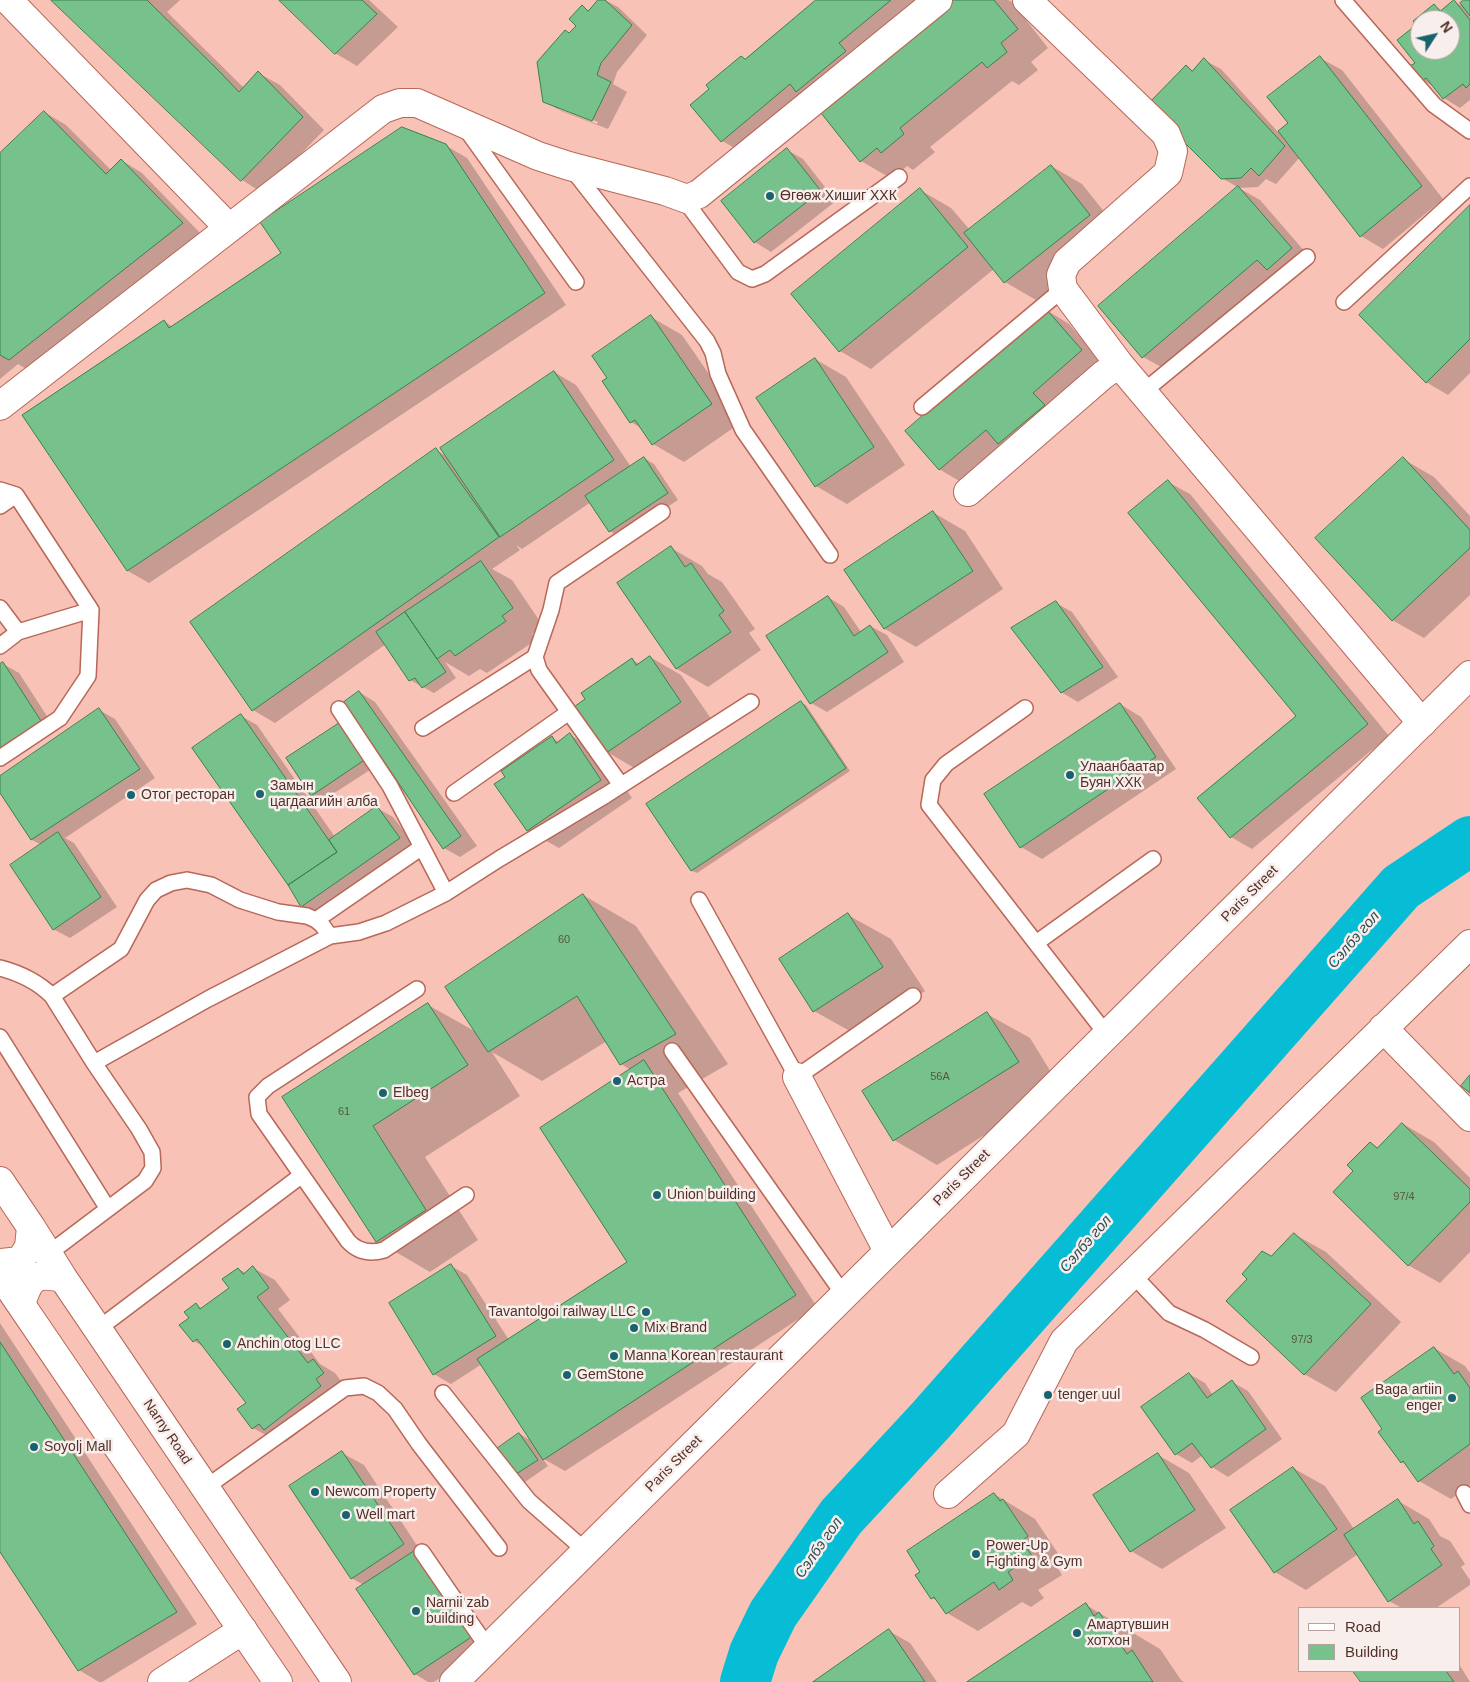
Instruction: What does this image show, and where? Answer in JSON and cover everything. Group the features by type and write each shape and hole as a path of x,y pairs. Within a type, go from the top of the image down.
{"street":[{"path":"8,0 229,228"},
{"path":"0,406 383,109 400,102 417,103 538,156 569,166 665,190 689,199 699,194 938,0"},
{"path":"1027,0 1166,134 1172,151 1168,173 1067,262 1061,275 1063,289 1119,364 1422,723"},
{"path":"968,492 1103,375 1119,364"},
{"name":"Paris Street","path":"454,1682 1470,675"},
{"path":"948,1494 1016,1434 1064,1342 1470,944"},
{"path":"1383,1028 1470,1117"},
{"path":"797,1077 888,1251"},
{"name":"Narny Road","path":"0,1181 63,1278 338,1682"},
{"path":"0,1264 20,1261 29,1246 31,1227"},
{"path":"0,1274 278,1682"},
{"path":"20,1304 33,1279 45,1274 63,1278"},
{"path":"162,1682 243,1630"}],"lane":[{"path":"1343,0 1434,105 1470,131"},
{"path":"462,124 576,282"},
{"path":"569,166 707,341 713,352 718,374 743,430 830,555"},
{"path":"683,198 738,272 752,279 765,274 900,177"},
{"path":"1344,302 1470,186"},
{"path":"1143,392 1307,257"},
{"path":"922,407 1063,289"},
{"path":"0,490 16,495 91,610 88,676 60,718 0,758"},
{"path":"0,506 16,495"},
{"path":"622,785 539,670 535,656 551,610 557,583 662,512"},
{"path":"0,608 18,632"},
{"path":"0,646 18,632 91,610"},
{"path":"423,728 535,656"},
{"path":"94,1063 208,999 330,936 359,932 386,923 446,893 622,785 751,702"},
{"path":"1025,708 946,764 933,780 929,804 1107,1035"},
{"path":"339,709 390,786 446,893"},
{"path":"454,793 569,712"},
{"path":"316,920 422,847"},
{"path":"1036,943 1153,859"},
{"path":"52,996 121,949 147,900 156,890 170,883 187,880 210,885 250,903 278,912 307,916 322,925 330,936"},
{"path":"699,900 797,1077 913,996"},
{"path":"0,968 14,972 43,987 52,996 152,1152 153,1168 145,1181 48,1254"},
{"path":"417,989 268,1086 257,1097 259,1114 348,1240 358,1249 371,1252 384,1250 466,1195"},
{"path":"0,1037 108,1209"},
{"path":"672,1051 844,1295"},
{"path":"98,1329 302,1175"},
{"path":"1133,1275 1169,1313 1205,1330 1251,1357"},
{"path":"205,1488 345,1388 364,1386 378,1393 395,1409 419,1444 498,1548"},
{"path":"443,1393 529,1501 586,1552"},
{"path":"422,1552 488,1648"}],"building":[{"path":"51,0 147,0 239,92 258,71 303,117 241,181"},
{"path":"279,0 362,0 377,14 335,54"},
{"path":"598,0 605,0 632,25 601,63 597,75 611,82 592,121 543,102 537,62 565,30 569,33 576,26 569,19 582,5 588,11"},
{"path":"816,0 891,0 839,43 846,51 796,92 790,84 721,142 690,105 709,89 706,85 741,56 745,59"},
{"path":"948,0 994,0 1018,29 1001,43 1007,52 987,68 982,62 900,128 904,134 881,153 877,148 860,162 821,113 838,100 832,93 880,55 885,61 920,33 914,27"},
{"path":"1454,0 1470,20 1470,84 1466,88 1463,84 1443,99 1426,78 1422,81 1410,66 1415,63 1413,60 1460,60 1460,10 1441,10"},
{"path":"1464,0 1470,0 1470,16 1460,3"},
{"path":"1434,4 1439,10 1427,10"},
{"path":"1410,30 1410,57 1397,40"},
{"path":"1320,56 1422,186 1360,237 1278,131 1288,123 1267,97"},
{"path":"1204,58 1285,146 1259,176 1251,168 1241,178 1221,179 1147,105 1186,65 1192,71"},
{"path":"44,111 106,174 121,159 183,223 9,360 0,355 0,153"},
{"path":"402,127 446,144 545,293 127,571 22,415 164,320 169,328 281,253 260,222"},
{"name":"Өгөөж Хишиг ХХК","path":"787,148 821,191 754,243 721,201"},
{"path":"1051,165 1090,215 1004,283 964,233"},
{"path":"1238,186 1292,248 1267,270 1257,260 1142,358 1098,306"},
{"path":"920,188 968,247 839,352 791,294"},
{"path":"1470,205 1470,339 1426,383 1359,315"},
{"path":"1047,310 1082,350 1033,393 1045,405 998,444 986,430 939,470 905,431"},
{"path":"651,315 712,404 652,445 635,420 630,423 602,381 607,378 592,356"},
{"path":"815,358 874,447 815,487 756,398"},
{"path":"554,371 614,460 500,537 440,448"},
{"path":"436,448 499,537 252,711 190,622"},
{"path":"644,457 668,493 609,532 585,496"},
{"path":"1403,457 1470,530 1470,548 1392,621 1315,538"},
{"path":"1168,480 1368,724 1230,838 1197,798 1296,716 1128,513"},
{"path":"933,511 973,571 884,629 844,570"},
{"path":"671,546 685,567 691,563 724,611 719,615 731,632 676,669 617,583"},
{"path":"481,561 513,608 502,616 506,621 455,656 450,650 437,659 405,612"},
{"path":"828,596 854,636 870,625 888,652 810,704 766,636"},
{"path":"1056,601 1103,667 1061,693 1011,628"},
{"path":"405,612 446,672 422,688 415,678 409,681 376,632"},
{"path":"650,656 681,702 606,753 574,707 585,699 581,693 632,658 636,665"},
{"path":"3,662 41,721 0,748 0,664"},
{"path":"359,691 461,836 443,849 344,702"},
{"path":"801,701 846,768 691,871 646,804"},
{"name":"Улаанбаатар Буян ХХК","path":"1120,703 1156,757 1020,848 984,794"},
{"path":"99,708 140,769 31,840 0,793 0,776"},
{"name":"Замын цагдаагийн алба","path":"241,714 337,852 288,885 192,748"},
{"path":"341,722 366,759 311,796 286,758"},
{"path":"570,733 601,780 527,831 494,784 505,777 501,771 552,736 556,743"},
{"path":"377,806 400,838 301,907 288,885 337,852 329,840"},
{"path":"58,832 101,897 53,930 10,865"},
{"path":"583,894 676,1034 620,1065 577,996 488,1052 445,987"},
{"path":"848,913 883,967 813,1012 779,959"},
{"path":"428,1003 468,1065 373,1126 426,1210 376,1242 282,1097"},
{"path":"987,1012 1019,1062 893,1141 862,1091"},
{"name":"Union building","path":"644,1060 796,1295 543,1460 477,1359 627,1262 540,1128"},
{"path":"1470,1075 1470,1093 1461,1086"},
{"path":"1402,1123 1470,1189 1470,1202 1408,1266 1333,1192 1353,1171 1347,1165 1370,1142 1377,1148"},
{"path":"1294,1233 1371,1304 1304,1375 1226,1301 1247,1279 1242,1274 1262,1251 1271,1256"},
{"path":"451,1264 496,1336 433,1375 389,1303"},
{"path":"253,1266 269,1288 257,1297 308,1363 313,1359 324,1373 316,1379 321,1386 264,1430 259,1424 252,1429 237,1409 246,1403 197,1339 193,1342 179,1325 189,1318 184,1312 196,1303 200,1309 229,1288 222,1279 238,1268 243,1274"},
{"name":"Soyolj Mall","path":"0,1342 177,1612 78,1671 0,1552"},
{"path":"1434,1347 1454,1374 1458,1371 1470,1388 1470,1444 1418,1482 1378,1432 1382,1429 1361,1398"},
{"path":"1189,1373 1207,1398 1232,1380 1266,1429 1211,1468 1192,1443 1175,1455 1141,1407"},
{"path":"519,1433 538,1460 513,1476 495,1450"},
{"name":"Well mart","path":"342,1451 404,1544 351,1579 289,1486"},
{"path":"1158,1453 1195,1510 1130,1552 1093,1495"},
{"path":"1293,1467 1337,1529 1274,1573 1230,1510"},
{"path":"994,1493 1000,1501 1003,1499 1028,1536 1022,1541 1032,1556 1008,1572 1013,1580 999,1590 994,1582 946,1614 934,1597 931,1599 915,1575 920,1572 907,1551"},
{"path":"1398,1499 1414,1524 1418,1521 1434,1546 1431,1549 1442,1565 1388,1602 1344,1535"},
{"name":"Narnii zab building","path":"419,1548 476,1634 414,1675 356,1589"},
{"name":"Амартүвшин хотхон","path":"1086,1603 1094,1616 1099,1612 1127,1654 1132,1650 1153,1682 967,1682"},
{"path":"889,1629 925,1682 813,1682"},
{"path":"1354,1672 1447,1672 1454,1682 1361,1682"}],"waterway":[{"name":"Сэлбэ гол","path":"745,1682 754,1653 773,1614 841,1517 930,1421 1401,887 1470,841"}],"place":[{"name":"Өгөөж Хишиг ХХК","path":"770,196"},
{"name":"Улаанбаатар Буян ХХК","path":"1070,775"},
{"name":"Замын цагдаагийн алба","path":"260,794"},
{"name":"Отог ресторан","path":"131,795"},
{"name":"Астра","path":"617,1081"},
{"name":"Elbeg","path":"383,1093"},
{"name":"Union building","path":"657,1195"},
{"name":"Tavantolgoi railway LLC","path":"646,1312"},
{"name":"Mix Brand","path":"634,1328"},
{"name":"Anchin otog LLC","path":"227,1344"},
{"name":"Manna Korean restaurant","path":"614,1356"},
{"name":"GemStone","path":"567,1375"},
{"name":"tenger uul","path":"1048,1395"},
{"name":"Baga artiin enger","path":"1452,1398"},
{"name":"Soyolj Mall","path":"34,1447"},
{"name":"Newcom Property","path":"315,1492"},
{"name":"Well mart","path":"346,1515"},
{"name":"Power-Up Fighting & Gym","path":"976,1554"},
{"name":"Narnii zab building","path":"416,1611"},
{"name":"Амартүвшин хотхон","path":"1077,1633"}]}
